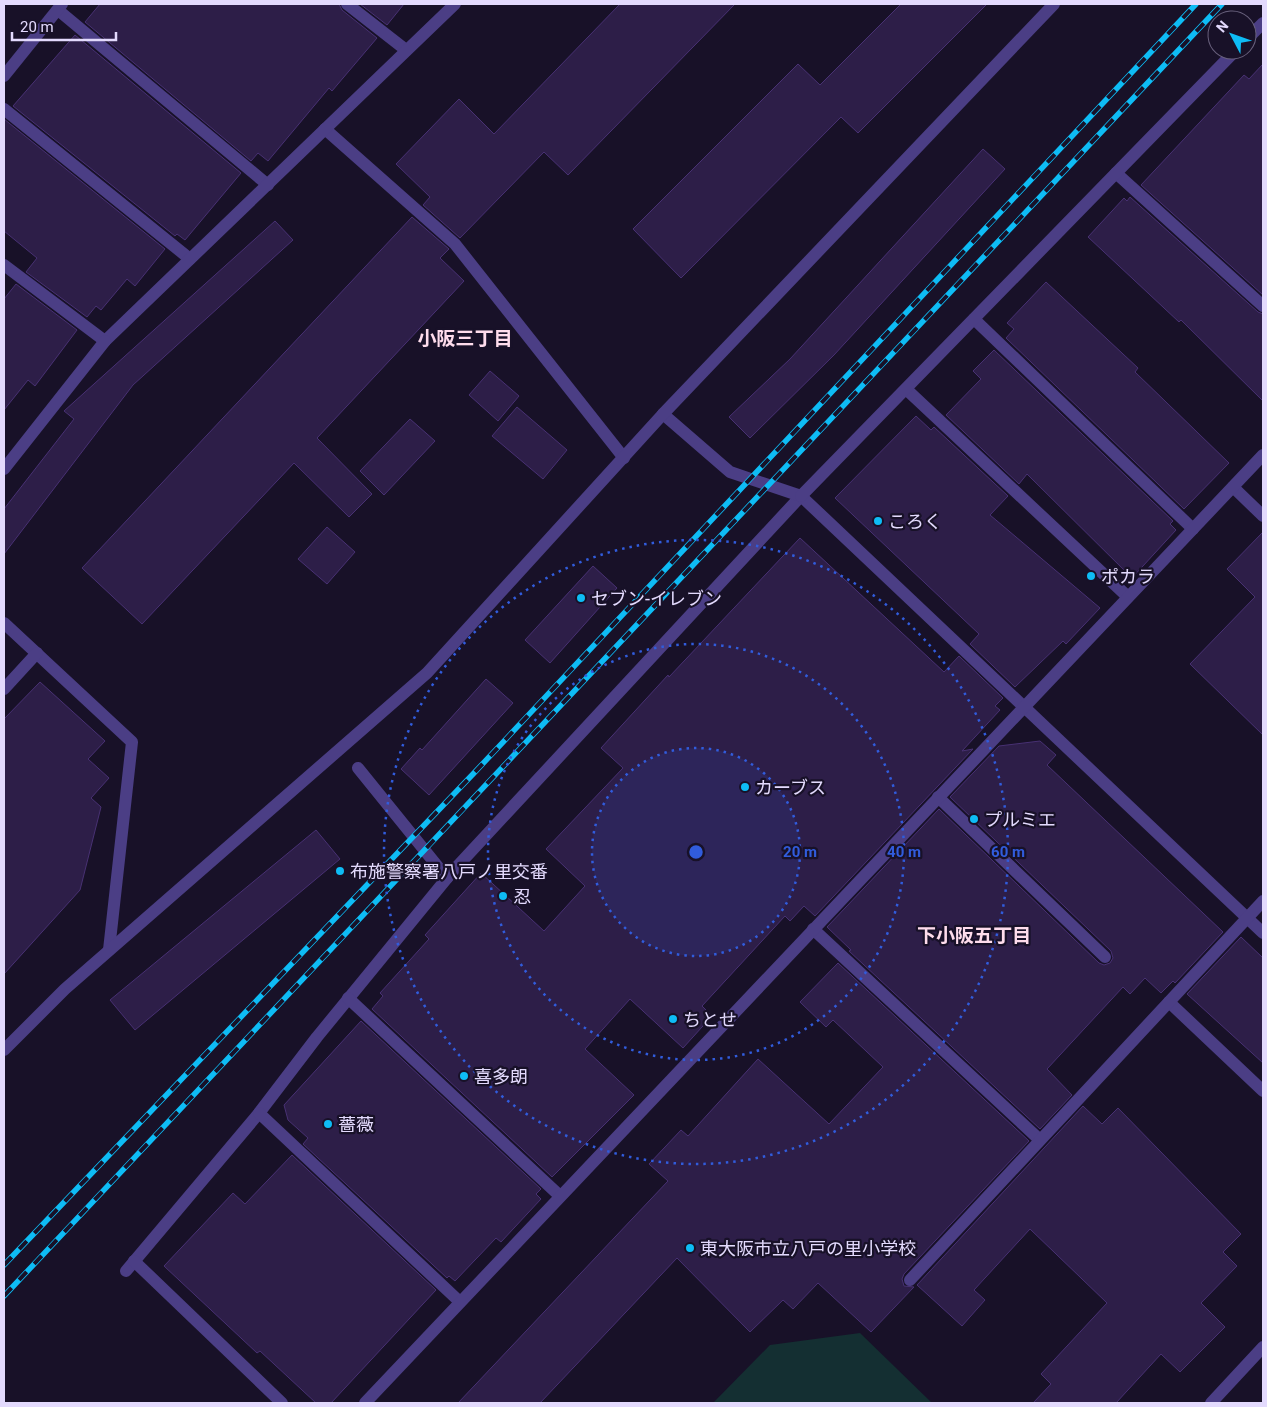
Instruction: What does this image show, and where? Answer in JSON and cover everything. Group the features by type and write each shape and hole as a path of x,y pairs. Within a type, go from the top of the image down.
{"street":[{"path":"347,4 406,50"},
{"path":"4,469 105,341 455,4"},
{"path":"4,1050 65,989 427,673 663,414 1054,4"},
{"path":"4,76 60,7 268,185"},
{"path":"282,1403 130,1266 259,1113 348,998 446,878 801,496 1226,60"},
{"path":"4,109 190,259"},
{"path":"325,129 455,244 624,458"},
{"path":"1116,173 1263,306"},
{"path":"4,265 105,341"},
{"path":"974,320 1193,529"},
{"path":"906,389 1128,597"},
{"path":"663,414 730,472 801,496 1263,933"},
{"path":"365,1403 1263,455"},
{"path":"1233,487 1263,516"},
{"path":"4,623 132,742 109,950"},
{"path":"4,689 37,653"},
{"path":"358,768 446,878"},
{"path":"938,798 1105,957"},
{"path":"910,1280 1263,901"},
{"path":"813,929 1040,1140"},
{"path":"348,998 560,1196"},
{"path":"1169,1002 1263,1091"},
{"path":"259,1113 460,1302"},
{"path":"1211,1403 1263,1347"}],"green space":[{"path":"860,1333 932,1403 713,1403 770,1345"}],"building":[{"path":"100,4 339,4 342,10 377,38 332,91 329,88 268,161 258,153 251,161 85,22"},
{"path":"360,4 404,4 387,25"},
{"path":"620,4 735,4 568,175 544,152 460,238 423,205 430,197 396,164 459,99 494,134"},
{"path":"901,4 987,4 858,133 841,117 681,278 633,229 798,64 820,85"},
{"path":"75,35 241,173 185,240 177,234 175,236 13,106"},
{"path":"1263,64 1263,295 1141,185 1244,75 1249,79"},
{"path":"4,119 165,249 135,286 127,279 101,310 96,306 87,317 26,272 37,258 4,231"},
{"path":"983,149 1005,169 834,355 750,438 729,417 790,359"},
{"path":"1130,197 1258,312 1263,314 1263,401 1181,320 1179,322 1088,237 1124,198 1127,201"},
{"path":"412,217 449,249 440,258 464,281 317,438 372,494 349,517 294,463 142,624 82,568"},
{"path":"275,221 293,240 133,385 4,554 4,509 74,419 64,411"},
{"path":"1046,282 1138,368 1135,372 1229,463 1184,509 1006,338 1014,329 1007,323"},
{"path":"16,284 77,330 35,386 28,380 4,410 4,299"},
{"path":"994,350 1173,521 1170,524 1176,530 1132,578 1027,474 1019,484 946,415 981,379 973,371"},
{"path":"490,371 519,396 498,421 469,395"},
{"path":"517,407 567,450 543,479 492,436"},
{"path":"916,416 931,430 934,427 1008,496 990,515 1100,608 1066,644 1063,641 1015,687 970,644 979,634 835,498"},
{"path":"410,419 435,441 384,495 360,471"},
{"path":"327,527 355,552 327,584 298,559"},
{"path":"1263,532 1263,735 1190,664 1255,597 1227,569"},
{"path":"800,538 944,672 959,656 1003,698 995,706 1000,710 962,751 973,749 815,916 804,906 790,921 785,916 702,1006 712,1016 683,1048 630,999 585,1049 634,1095 552,1177 372,1009 383,996 380,993 429,939 425,935 481,873 544,931 585,886 546,849 623,768 601,748 668,675 669,677"},
{"path":"593,566 617,588 550,663 525,640"},
{"path":"486,679 513,703 429,795 401,769 420,748 422,750"},
{"path":"40,682 105,741 88,759 109,778 91,798 101,807 80,890 4,974 4,719"},
{"path":"1040,741 1056,755 1047,765 1223,932 1175,983 1173,981 1161,993 1145,978 1130,994 1123,987 1047,1069 1072,1095 1040,1129 849,951 851,950 827,927 939,809 1099,963 1104,965 1110,963 1113,958 1111,951 950,797 999,746"},
{"path":"316,830 340,859 135,1030 110,1000"},
{"path":"1241,937 1263,958 1263,1063 1187,994"},
{"path":"838,963 1029,1141 904,1274 902,1279 904,1286 914,1287 871,1332 818,1283 793,1309 783,1300 750,1332 677,1258 540,1403 458,1403 668,1181 649,1164 681,1130 688,1136 758,1059 829,1124 883,1067 833,1020 826,1027 800,1002"},
{"path":"361,1021 541,1189 536,1194 541,1199 501,1242 496,1238 455,1281 449,1276 447,1278 303,1144 308,1138 288,1120 284,1105"},
{"path":"1083,1106 1102,1124 1118,1108 1241,1234 1223,1252 1237,1266 1201,1303 1225,1327 1180,1372 1161,1354 1116,1403 1033,1403 1051,1384 1041,1374 1107,1303 1030,1229 974,1290 985,1300 962,1326 917,1285"},
{"path":"292,1155 436,1290 331,1403 316,1403 260,1351 257,1353 164,1266 233,1193 245,1204"}],"railway":[{"path":"4,1265 474,773 1196,4"},
{"path":"4,1296 1222,4"}],"place":[{"name":"ころく","path":"878,521"},
{"name":"ポカラ","path":"1091,576"},
{"name":"セブン-イレブン","path":"581,598"},
{"name":"カーブス","path":"745,787"},
{"name":"プルミエ","path":"974,819"},
{"name":"布施警察署八戸ノ里交番","path":"340,871"},
{"name":"忍","path":"503,896"},
{"name":"ちとせ","path":"673,1019"},
{"name":"喜多朗","path":"464,1076"},
{"name":"薔薇","path":"328,1124"},
{"name":"東大阪市立八戸の里小学校","path":"690,1248"}],"district":[{"name":"小阪三丁目","path":"465,338"},
{"name":"下小阪五丁目","path":"974,935"}]}
